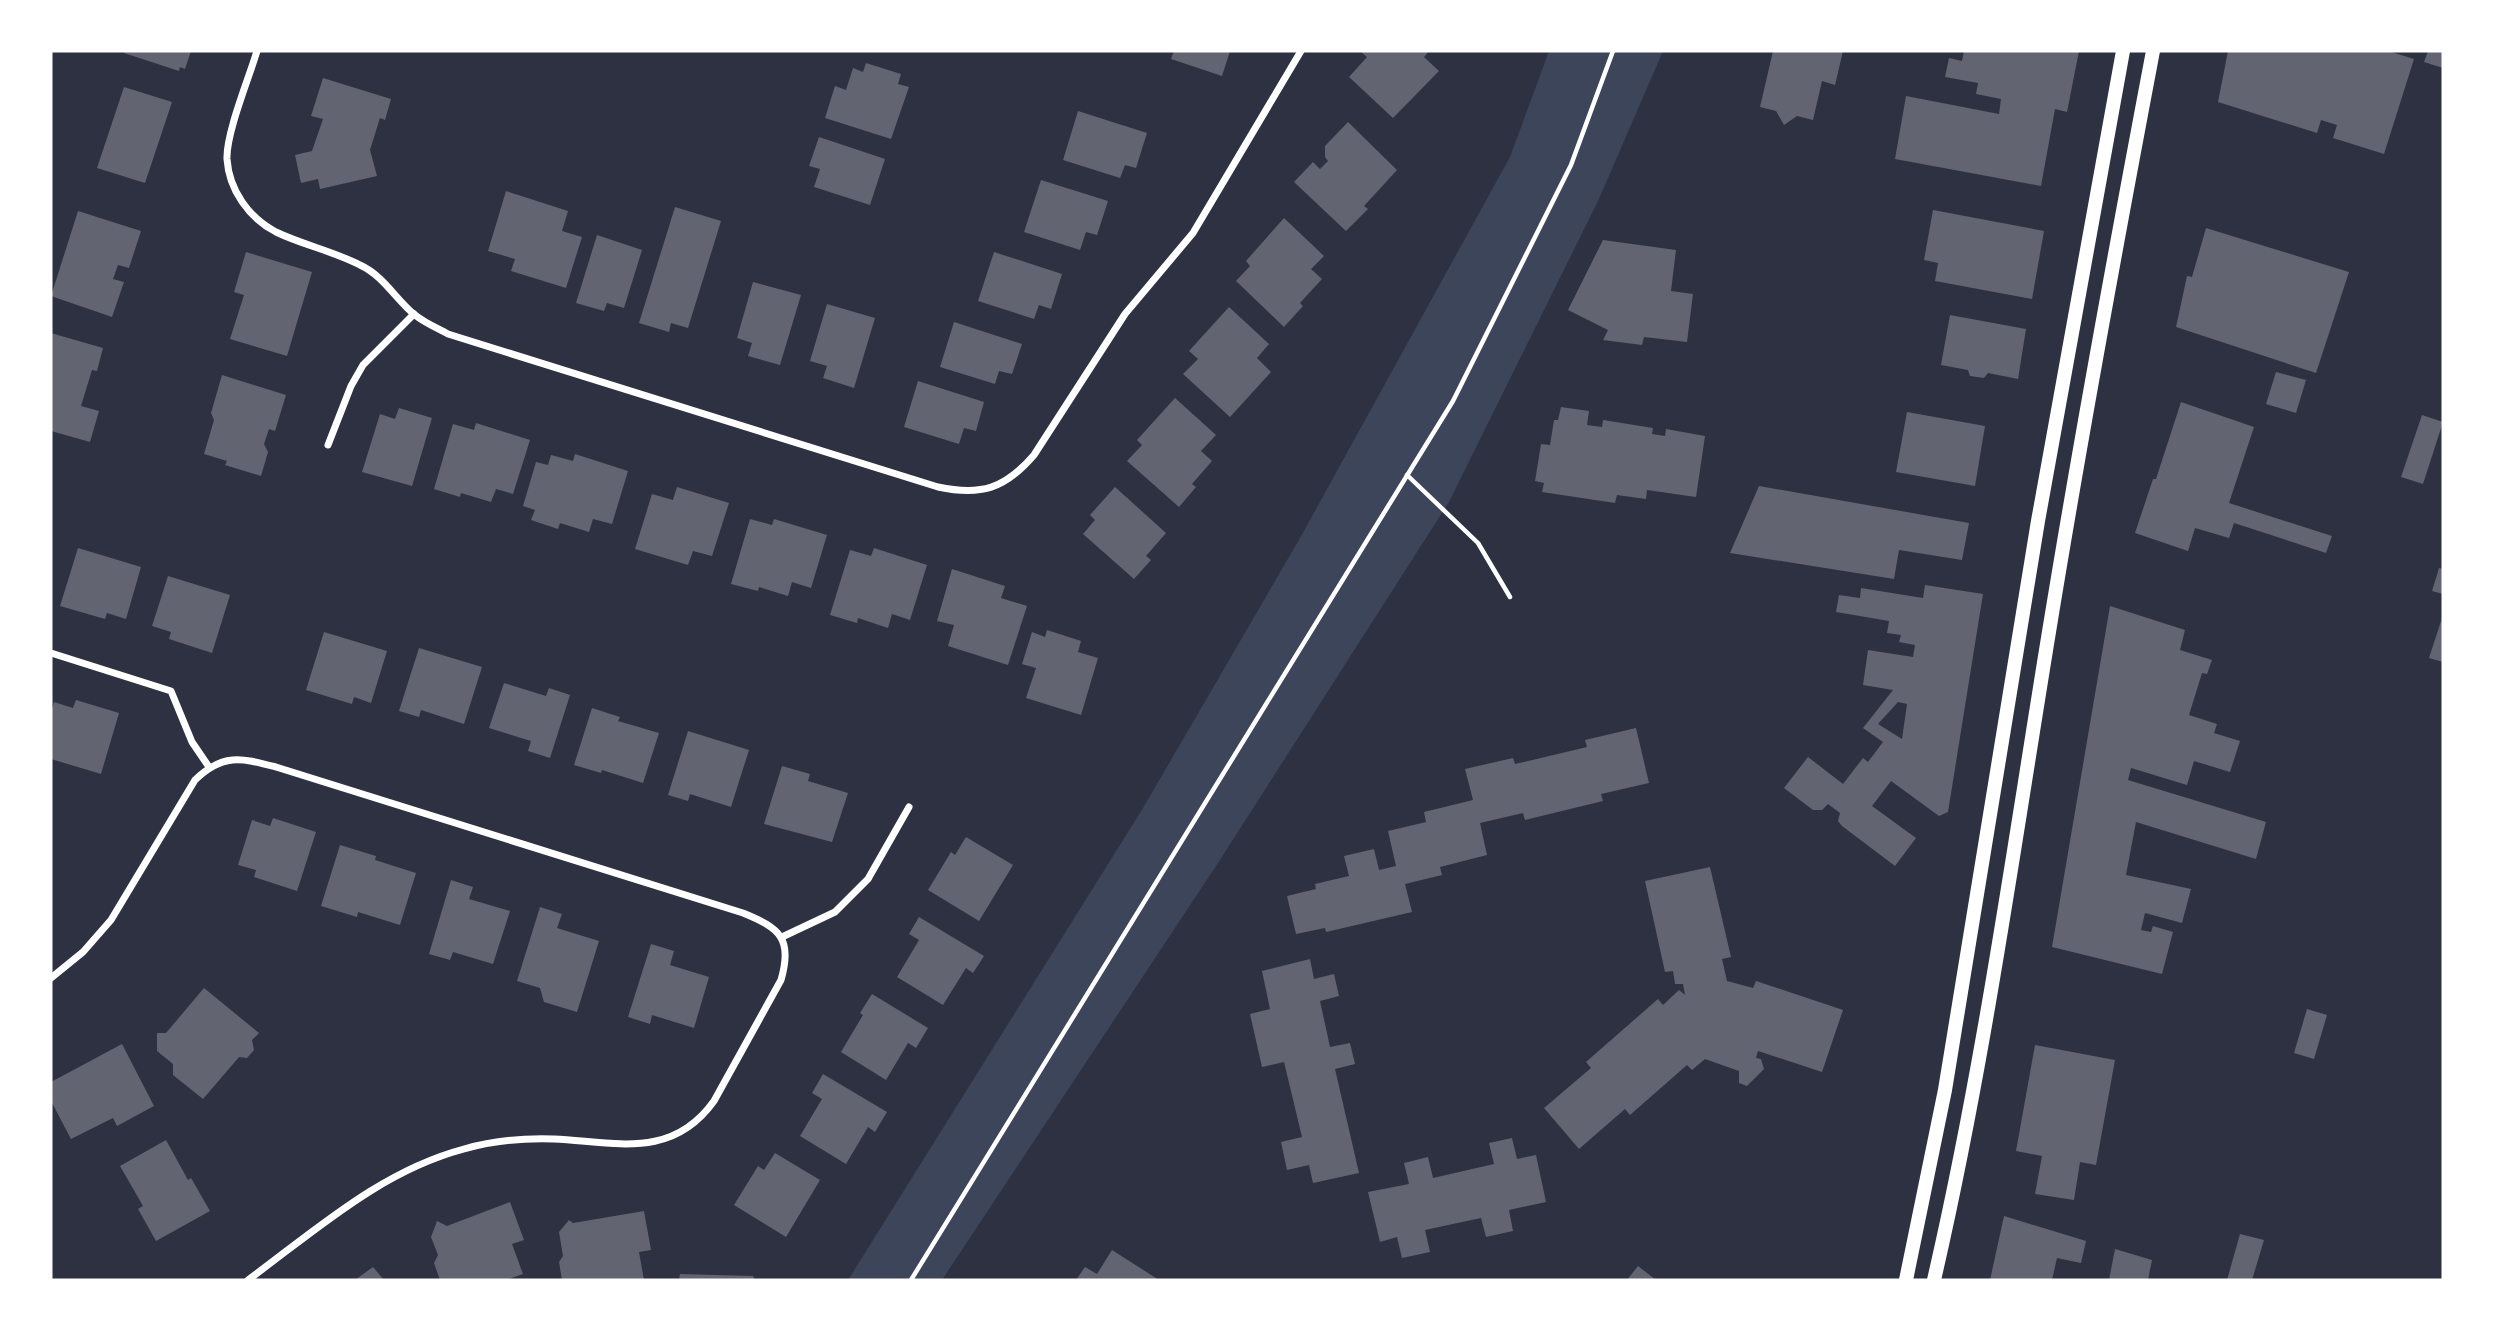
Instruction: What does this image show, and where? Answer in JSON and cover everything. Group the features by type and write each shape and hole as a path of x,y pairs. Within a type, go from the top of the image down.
{"main road":[{"path":"1906,1280 1945,1090 2038,521 2123,51"},
{"path":"1934,1280 1974,1095 2055,591 2153,51"}],"street":[{"path":"257,51 229,142 227,159 237,194 260,223 277,233 363,266 381,279 414,314 448,334 960,492 998,485 1018,474 1034,455 1125,314 1193,233 1301,51"},
{"path":"328,446 351,386 363,365 414,314"},
{"path":"51,653 171,691 192,742 209,767"},
{"path":"51,978 83,951 111,920 195,780 209,767 229,759 246,759 276,767 743,913 775,929 786,942 786,963 781,980 714,1101 702,1118 686,1130 662,1140 636,1144 551,1139 510,1140 454,1152 421,1163 388,1179 248,1280"},
{"path":"782,937 835,912 868,879 909,807"}],"path":[{"path":"911,1280 1453,401 1572,165 1613,51"},
{"path":"1407,475 1478,543 1510,597"}],"shaded area":[{"path":"1549,51 1663,51 1599,199 1449,502 1220,860 942,1280 848,1280 1143,808 1300,538 1510,157"}],"building":[{"path":"191,51 185,69 180,67 179,71 124,53"},
{"path":"1174,51 1230,51 1222,76 1171,59"},
{"path":"1360,51 1429,51 1424,57 1439,71 1393,118 1349,77 1367,57"},
{"path":"1773,51 1843,51 1835,85 1822,81 1813,120 1797,116 1784,125 1776,111 1760,107"},
{"path":"1964,51 2079,51 2067,112 2055,109 2041,186 1895,159 1906,96 1999,114 2001,99 1976,94 1978,83 1945,77 1949,58 1962,61"},
{"path":"2228,51 2388,51 2414,59 2384,154 2333,138 2337,125 2321,120 2317,133 2218,102"},
{"path":"2428,51 2443,51 2443,68 2424,62"},
{"path":"866,63 901,74 898,84 909,87 891,139 825,118 835,86 846,90 853,68 863,72"},
{"path":"323,78 391,99 385,120 380,118 370,150 377,176 320,189 318,179 301,183 295,155 312,151 323,119 311,116"},
{"path":"124,87 172,102 145,183 97,168"},
{"path":"1078,111 1147,133 1136,168 1125,165 1120,178 1063,160"},
{"path":"1348,122 1397,170 1364,206 1368,209 1346,231 1294,182 1313,162 1320,169 1328,161 1325,157 1325,146"},
{"path":"819,137 885,159 870,205 814,187 820,169 809,166"},
{"path":"1041,180 1108,201 1097,235 1086,232 1080,250 1024,232"},
{"path":"506,191 568,211 562,231 582,237 566,288 511,271 515,259 488,251"},
{"path":"675,207 721,221 688,328 671,323 669,332 639,323"},
{"path":"1933,210 2044,231 2032,299 1935,281 1938,263 1924,260"},
{"path":"78,211 141,231 129,268 118,265 113,279 124,282 112,317 51,296"},
{"path":"1284,218 1324,256 1311,269 1322,279 1300,303 1303,306 1284,327 1236,281 1250,266 1246,261"},
{"path":"2206,228 2349,272 2316,373 2176,327 2187,276 2192,277"},
{"path":"597,235 642,250 624,308 607,303 604,311 576,303"},
{"path":"1603,240 1676,250 1671,291 1693,294 1687,342 1644,337 1642,345 1603,340 1608,330 1568,310"},
{"path":"246,252 312,272 287,356 230,339 244,295 234,292"},
{"path":"994,252 1062,274 1051,309 1039,305 1034,319 978,301"},
{"path":"753,282 801,295 780,365 748,356 752,343 737,338"},
{"path":"827,304 875,318 854,388 823,378 827,366 810,361"},
{"path":"1229,307 1269,344 1257,358 1271,372 1230,417 1183,374 1198,359 1189,351"},
{"path":"1950,315 2026,329 2018,379 1988,373 1984,378 1970,376 1968,370 1941,365"},
{"path":"954,322 1022,344 1012,374 999,371 995,384 940,367"},
{"path":"51,333 103,348 97,371 92,370 81,406 99,411 90,442 51,431"},
{"path":"2276,372 2306,380 2296,413 2266,404"},
{"path":"222,375 286,395 275,431 269,429 264,444 268,452 261,476 225,465 227,461 204,454 214,420 211,413"},
{"path":"918,381 984,402 976,431 964,428 959,444 904,427"},
{"path":"1175,398 1216,435 1201,451 1212,461 1192,484 1196,487 1179,507 1127,461 1142,445 1137,440"},
{"path":"2181,402 2254,427 2229,503 2332,536 2326,553 2234,523 2229,538 2195,528 2188,551 2135,533"},
{"path":"1561,407 1589,411 1587,425 1602,427 1603,420 1653,428 1652,434 1665,436 1666,429 1705,436 1696,497 1647,490 1646,499 1617,495 1615,503 1542,492 1544,483 1535,481 1541,444 1550,445 1554,420 1558,420"},
{"path":"399,408 432,418 412,486 362,472 380,414 395,419"},
{"path":"1907,412 1985,426 1975,486 1896,472"},
{"path":"2422,415 2443,422 2423,484 2401,477"},
{"path":"476,423 530,440 513,494 496,489 491,502 461,493 460,497 434,489 453,424 474,430"},
{"path":"575,454 628,471 612,524 593,519 589,532 560,523 558,529 531,520 535,510 523,506 536,462 548,465 551,455 573,461"},
{"path":"1759,486 1969,523 1962,560 1899,550 1894,579 1730,553"},
{"path":"677,487 729,503 712,556 693,551 688,565 635,549 652,494 673,500"},
{"path":"1115,487 1166,533 1146,556 1151,560 1134,579 1083,534 1095,520 1090,515"},
{"path":"750,519 772,525 774,519 827,535 811,588 792,582 788,596 759,587 758,591 731,584"},
{"path":"78,548 141,567 126,619 107,613 105,619 60,606"},
{"path":"874,548 927,565 910,620 892,614 888,628 858,618 857,623 830,615 850,550 871,556"},
{"path":"2439,568 2443,569 2443,594 2432,591"},
{"path":"952,569 1005,586 1001,598 1027,606 1008,665 948,646 954,625 937,621"},
{"path":"168,576 230,595 212,653 169,639 171,632 152,626"},
{"path":"1925,585 1983,594 1948,812 1939,816 1891,781 1872,806 1916,838 1895,866 1842,826 1838,821 1840,813 1828,804 1822,810 1813,810 1784,788 1808,757 1843,784 1863,758 1868,762 1883,742 1863,728 1893,690 1863,685 1868,650 1913,657 1915,645 1899,642 1901,635 1887,633 1889,621 1836,612 1839,595 1860,598 1861,588 1923,598","holes":["1898,702 1907,704 1902,739 1878,724"]},
{"path":"2110,606 2185,630 2180,650 2212,660 2207,674 2202,673 2189,715 2217,724 2214,733 2240,741 2230,772 2194,761 2187,785 2131,768 2128,780 2266,822 2256,859 2136,822 2126,875 2191,889 2182,923 2145,913 2141,930 2151,932 2153,926 2173,932 2162,974 2052,947"},
{"path":"2443,615 2443,662 2429,658"},
{"path":"1047,630 1081,641 1078,652 1098,658 1081,715 1026,698 1036,668 1022,664 1032,632 1045,637"},
{"path":"324,632 387,651 371,703 354,697 352,704 306,690"},
{"path":"419,648 482,667 464,724 421,710 419,717 399,711"},
{"path":"504,683 546,696 549,688 570,695 550,758 528,751 531,741 489,728"},
{"path":"76,700 119,713 101,774 51,759 51,713 54,702 73,708"},
{"path":"592,708 620,717 618,721 659,733 643,783 602,770 601,773 574,765"},
{"path":"1636,728 1649,783 1601,794 1603,801 1525,820 1523,813 1480,823 1487,855 1440,867 1442,875 1405,884 1412,912 1326,932 1325,928 1296,934 1287,896 1316,889 1315,884 1349,876 1344,856 1374,849 1379,870 1396,866 1388,831 1426,822 1424,812 1473,800 1465,769 1513,758 1515,764 1587,747 1585,740"},
{"path":"688,731 749,750 731,807 690,794 688,801 668,795"},
{"path":"782,766 810,774 808,781 848,793 832,842 764,824"},
{"path":"273,818 316,832 297,891 254,877 256,870 238,865 252,820 270,826"},
{"path":"966,837 1013,865 979,921 928,890 951,852 955,855"},
{"path":"340,845 376,856 375,860 416,873 400,925 358,912 357,917 321,906"},
{"path":"1710,867 1731,957 1722,959 1727,981 1753,988 1756,981 1843,1010 1822,1072 1758,1051 1756,1058 1761,1059 1764,1069 1747,1086 1739,1083 1739,1071 1705,1059 1692,1070 1687,1065 1630,1115 1625,1109 1579,1149 1544,1108 1591,1068 1586,1062 1658,999 1663,1005 1679,990 1685,995 1683,984 1675,984 1673,971 1665,972 1645,881"},
{"path":"451,880 473,887 469,899 510,911 493,964 453,952 450,960 429,954"},
{"path":"540,907 562,914 557,928 599,941 577,1012 544,1002 540,988 517,981"},
{"path":"919,917 984,956 973,973 966,968 943,1005 897,977 919,940 909,934"},
{"path":"651,944 674,951 670,965 709,977 694,1028 652,1015 650,1024 628,1017"},
{"path":"1310,959 1314,979 1334,974 1339,996 1320,1001 1330,1047 1350,1043 1355,1064 1335,1069 1359,1173 1313,1183 1309,1165 1287,1170 1281,1142 1302,1137 1284,1062 1262,1067 1250,1014 1270,1009 1262,971"},
{"path":"204,988 259,1033 252,1040 254,1050 247,1058 239,1057 203,1099 173,1075 173,1064 157,1051 157,1033 166,1033"},
{"path":"872,994 928,1028 916,1048 908,1043 886,1080 841,1052"},
{"path":"2307,1009 2327,1015 2314,1059 2294,1053"},
{"path":"122,1044 154,1106 117,1126 113,1118 71,1139 51,1101 51,1082"},
{"path":"2035,1045 2115,1060 2096,1165 2080,1162 2074,1200 2035,1194 2042,1156 2016,1151"},
{"path":"823,1074 887,1112 875,1132 868,1127 846,1164 800,1136 822,1099 812,1093"},
{"path":"1512,1138 1517,1159 1536,1155 1546,1202 1509,1210 1513,1231 1486,1237 1481,1218 1425,1230 1430,1252 1402,1258 1397,1237 1380,1242 1368,1192 1409,1184 1404,1163 1428,1157 1433,1178 1494,1164 1489,1143"},
{"path":"166,1140 188,1180 191,1178 210,1211 156,1241 138,1209 143,1206 120,1166"},
{"path":"775,1153 820,1180 786,1237 734,1205 758,1166 764,1170"},
{"path":"510,1202 524,1240 512,1244 523,1274 506,1280 440,1280 434,1263 438,1255 431,1237 437,1221 447,1226"},
{"path":"644,1211 651,1250 639,1252 644,1280 562,1280 559,1262 563,1256 559,1232 569,1220 573,1223"},
{"path":"2004,1216 2086,1241 2081,1263 2057,1258 2052,1280 1990,1280"},
{"path":"2240,1234 2264,1240 2252,1280 2227,1280"},
{"path":"2115,1249 2152,1260 2148,1280 2109,1280"},
{"path":"1112,1250 1159,1280 1076,1280 1085,1267 1097,1274"},
{"path":"1638,1266 1656,1280 1627,1280"},
{"path":"373,1267 384,1280 355,1280"},
{"path":"680,1274 753,1276 755,1280 679,1280"}]}
